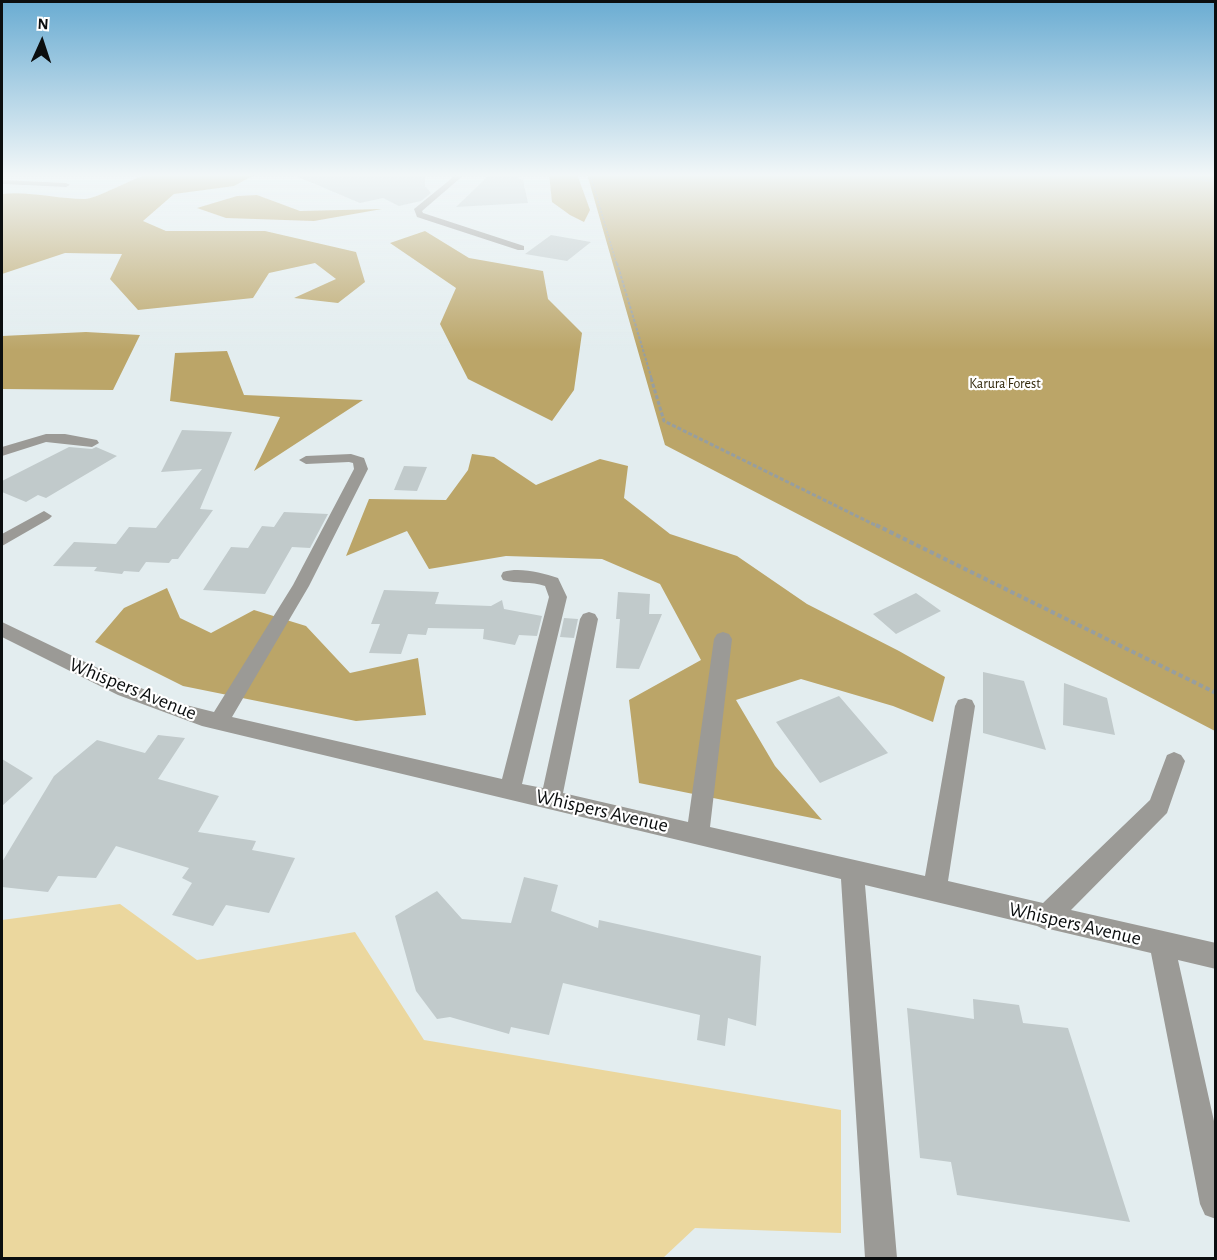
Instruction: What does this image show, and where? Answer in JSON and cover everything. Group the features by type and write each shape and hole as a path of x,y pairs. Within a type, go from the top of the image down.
{"street":[{"path":"474,233 521,248"},
{"path":"2,452 31,440 54,436 92,443"},
{"path":"219,722 301,586 361,469 359,461 351,458 306,460"},
{"path":"2,541 45,516"},
{"path":"509,576 536,577 552,582 558,597 510,790"},
{"path":"551,800 590,619"},
{"name":"Whispers Avenue","path":"2,629 95,677 179,711 219,722 1215,956"},
{"path":"698,833 723,639"},
{"path":"934,891 965,706"},
{"path":"1046,918 1159,806 1174,761"},
{"path":"852,871 881,1258"},
{"path":"1162,944 1215,1204"}],"path":[{"path":"608,233 664,421 1215,693"}],"shaded area":[{"path":"120,904 197,960 355,932 424,1040 841,1110 841,1233 695,1228 663,1258 2,1258 2,920"}],"green space":[{"path":"2,233 273,233 356,252 365,282 338,303 294,298 336,279 315,263 269,273 253,298 138,310 110,279 122,254 65,253 2,274"},
{"path":"420,233 428,233 469,258 543,271 548,299 582,333 574,390 552,421 468,379 440,324 456,288 390,243"},
{"name":"Karura Forest","path":"604,233 1215,233 1215,731 665,445"},
{"path":"86,332 140,335 113,390 2,389 2,336"},
{"path":"227,351 244,395 363,400 254,471 280,417 170,401 175,353"},
{"path":"472,454 494,457 536,485 600,459 628,466 624,498 670,534 737,556 807,604 945,677 933,722 893,706 801,679 736,700 775,766 822,820 639,783 629,700 701,660 660,584 602,559 506,556 429,569 407,531 346,556 369,499 446,500 468,470"},
{"path":"167,588 180,618 211,633 254,610 306,626 350,673 418,658 426,715 356,721 183,686 95,642 124,608"}],"building":[{"path":"551,235 591,242 567,261 525,254"},
{"path":"182,430 232,432 200,509 213,510 178,559 172,559 169,563 146,562 139,572 124,571 122,574 94,571 97,567 53,566 74,542 116,544 129,527 156,528 202,469 161,472"},
{"path":"69,447 92,449 96,447 117,456 46,498 38,495 26,502 2,492 2,481"},
{"path":"404,466 427,467 417,491 394,490"},
{"path":"284,512 328,514 310,548 292,547 265,594 203,590 231,547 248,548 262,526 274,527"},
{"path":"384,590 439,592 435,604 491,606 502,600 504,609 542,616 537,636 519,635 515,645 483,639 484,629 428,628 426,635 408,634 401,654 369,653 380,624 371,624"},
{"path":"618,592 650,594 649,614 662,614 639,669 616,668 620,619 616,619"},
{"path":"916,593 941,611 896,634 873,614"},
{"path":"564,618 578,619 574,638 560,637"},
{"path":"983,672 1024,681 1046,750 983,733"},
{"path":"1064,683 1107,698 1115,735 1063,725"},
{"path":"839,696 888,753 820,783 776,722"},
{"path":"158,735 185,738 158,779 219,796 198,832 256,841 252,850 295,858 269,913 226,905 213,926 172,915 192,883 182,878 189,868 116,846 96,878 58,876 48,892 2,887 2,862 54,776 97,740 145,753"},
{"path":"2,759 33,778 2,806"},
{"path":"524,877 558,885 551,911 598,928 599,920 761,956 756,1026 728,1018 725,1046 697,1040 700,1015 563,983 549,1035 511,1027 509,1034 450,1017 437,1019 416,991 395,916 437,891 462,919 511,923"},
{"path":"973,999 1019,1005 1023,1023 1068,1028 1130,1222 957,1195 951,1162 920,1158 907,1008 974,1019"}]}
